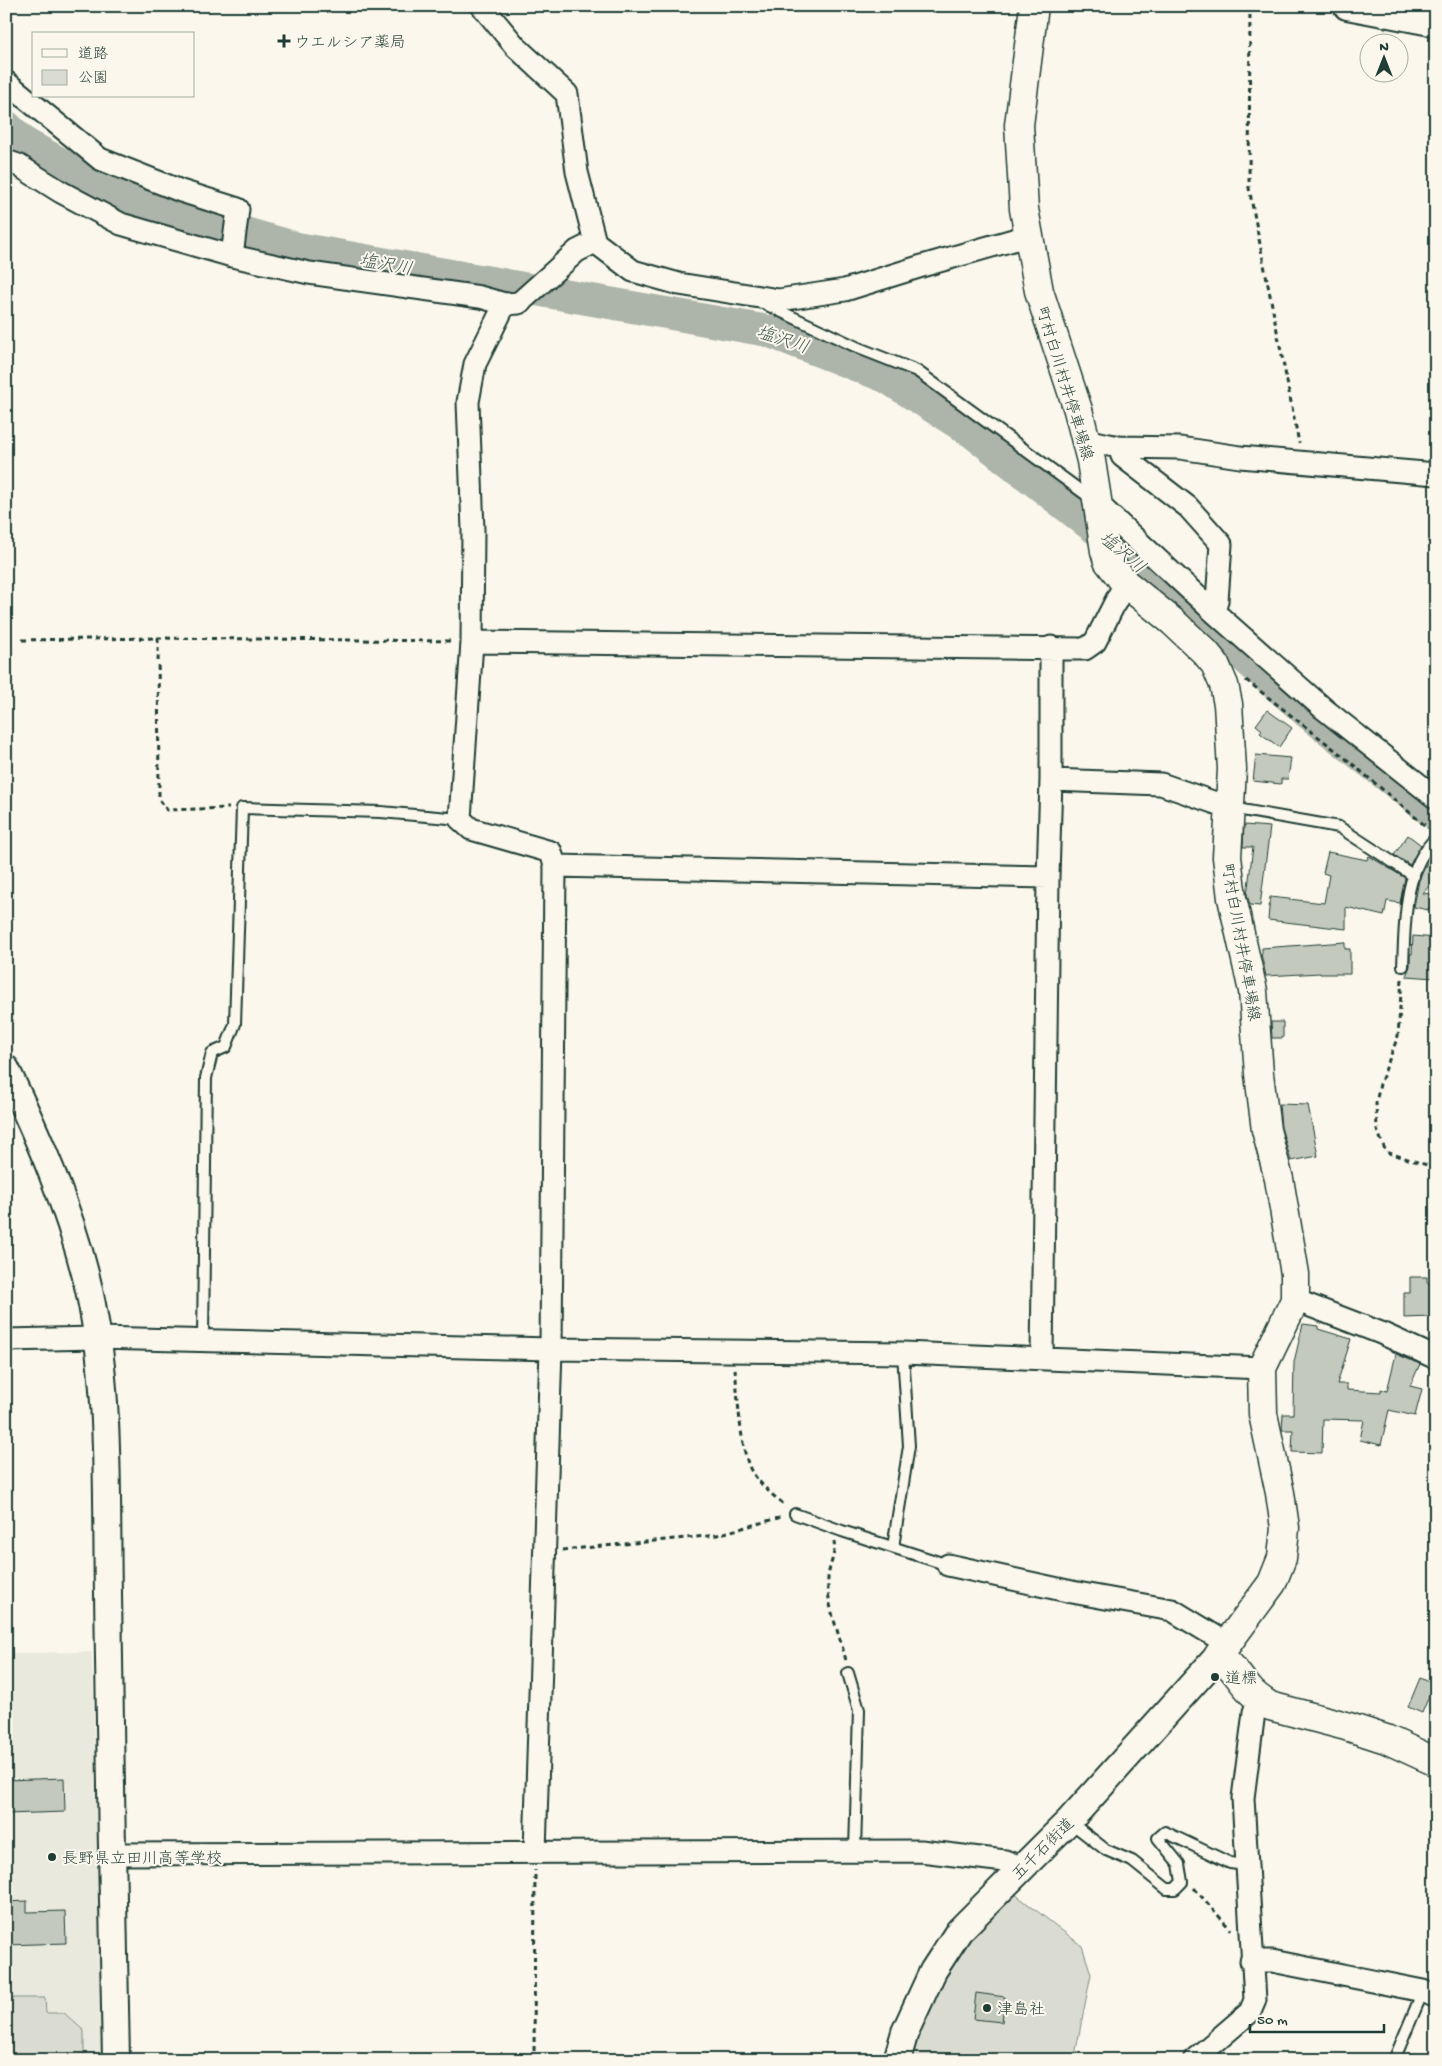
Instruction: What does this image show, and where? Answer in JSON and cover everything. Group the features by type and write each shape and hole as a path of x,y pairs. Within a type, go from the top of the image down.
{"main road":[{"name":"町村白川村井停車場線","path":"1034,6 1019,125 1020,166 1027,236 1039,291 1078,410 1099,507 1108,561 1125,583 1173,622 1215,664 1224,685 1228,704 1232,769 1227,857 1232,898 1253,991 1259,1074 1266,1130 1279,1179 1295,1274 1296,1300 1262,1368 1263,1414 1280,1493 1285,1528 1282,1558 1272,1583 1223,1650"},
{"path":"1223,1650 1228,1662 1247,1687 1259,1700 1270,1706 1346,1726 1386,1739 1436,1762"}],"street":[{"path":"482,6 516,47 568,94 586,246"},
{"path":"1346,6 1436,23"},
{"path":"6,82 100,159 182,191 238,209 232,256"},
{"path":"6,161 18,165 61,192 121,224 232,256 309,273 512,303"},
{"path":"586,246 633,270 679,284 779,300 845,290 1027,236"},
{"path":"535,1852 551,1349 556,866 551,852 471,829 460,819 472,642 473,530 468,402 475,364 512,303 586,246"},
{"path":"1085,440 1119,447 1180,448 1240,457 1436,474"},
{"path":"1119,447 1122,456 1188,507 1220,544 1217,600 1214,612"},
{"path":"1099,507 1324,709 1436,798"},
{"path":"472,642 1051,647 1085,649 1095,642 1125,583"},
{"path":"1042,1358 1051,780 1051,647"},
{"path":"1051,780 1161,784 1230,808"},
{"path":"556,866 1048,877"},
{"path":"6,1069 67,1210 86,1278 96,1338 104,1408 116,2060"},
{"path":"1296,1300 1381,1333 1436,1358"},
{"path":"6,1340 96,1338 551,1349 903,1353 1262,1368"},
{"path":"948,1565 1072,1592 1172,1610 1223,1650"},
{"name":"五千石街道","path":"897,2060 905,2032 938,1963 959,1931 1069,1821 1223,1650"},
{"path":"1194,2060 1250,2012 1255,2000 1243,1798 1254,1712 1259,1700"},
{"path":"112,1854 920,1851 1005,1861 1023,1868"},
{"path":"1251,1957 1429,1994"}],"lane":[{"path":"763,298 767,305 861,349 917,371 1099,507"},
{"path":"203,1340 206,1078 212,1053 226,1047 235,1024 242,808 381,812 460,819"},
{"path":"1230,808 1339,826 1414,876"},
{"path":"1403,966 1405,912 1414,876 1426,847 1436,836"},
{"path":"893,1547 909,1446 903,1353"},
{"path":"795,1514 832,1528 948,1565"},
{"path":"848,1673 858,1710 855,1852"},
{"path":"1069,1821 1106,1850 1132,1861 1167,1889 1175,1889 1182,1882 1179,1864 1158,1838 1164,1832 1230,1863 1246,1865"},
{"path":"1394,2060 1429,1994"}],"path":[{"path":"1250,6 1249,188 1301,462"},
{"path":"22,640 158,638 472,642"},
{"path":"158,638 159,799 167,810 242,808"},
{"path":"1246,680 1344,757 1436,836"},
{"path":"1403,966 1398,1036 1380,1084 1376,1103 1377,1130 1386,1152 1436,1168"},
{"path":"733,1351 745,1456 752,1472 773,1495 795,1514"},
{"path":"544,1551 717,1535 795,1514"},
{"path":"832,1528 835,1550 828,1578 831,1610 848,1673"},
{"path":"534,2060 535,1852"},
{"path":"1180,1872 1251,1957"}],"shaded area":[{"name":"長野県立田川高等学校","path":"92,1652 103,2060 6,2060 6,1653"}],"green space":[{"path":"1015,1894 1082,1946 1091,1974 1074,2060 907,2060 933,1995 967,1941"},
{"path":"6,1998 45,1998 46,2013 64,2013 84,2031 84,2060 6,2060"}],"building":[{"path":"1267,710 1292,728 1279,747 1260,733 1262,730 1256,725"},
{"path":"1256,755 1291,758 1288,779 1281,779 1281,784 1253,781"},
{"path":"1244,825 1270,827 1260,906 1250,905 1247,895 1253,847 1243,847"},
{"path":"1408,835 1421,845 1410,865 1394,855"},
{"path":"1328,852 1367,860 1369,856 1405,878 1400,903 1387,901 1384,916 1346,907 1346,929 1268,920 1270,897 1324,903 1329,875 1323,873"},
{"path":"1433,853 1436,855 1436,878 1423,893 1436,895 1436,910 1414,907 1419,880"},
{"path":"1413,936 1436,938 1435,978 1406,976 1410,966"},
{"path":"1345,942 1345,949 1350,949 1350,974 1320,973 1266,976 1261,954 1262,948"},
{"path":"1271,1022 1283,1022 1283,1038 1272,1038"},
{"path":"1279,1104 1308,1105 1318,1156 1291,1161 1281,1127"},
{"path":"1410,1277 1427,1277 1427,1283 1433,1283 1433,1317 1404,1318 1404,1293 1410,1293"},
{"path":"1303,1324 1318,1326 1318,1329 1351,1339 1337,1384 1347,1384 1347,1390 1381,1392 1381,1389 1387,1391 1396,1354 1420,1364 1410,1386 1422,1389 1415,1416 1389,1410 1381,1445 1360,1440 1364,1420 1323,1419 1322,1453 1292,1452 1293,1430 1282,1430 1283,1414 1293,1414 1294,1362"},
{"path":"1420,1678 1434,1684 1422,1713 1408,1707"},
{"path":"64,1778 65,1812 6,1814 6,1780"},
{"path":"27,1901 27,1912 65,1911 66,1943 6,1945 6,1902"},
{"path":"976,1993 1005,1997 1002,2022 973,2019"}],"waterway":[{"name":"塩沢川","path":"6,126 24,143 108,190 189,217 297,248 768,331 886,377 972,432 1124,551 1308,713 1436,815"}],"place":[{"name":"ウエルシア薬局","path":"284,41"},
{"name":"道標","path":"1215,1677"},
{"name":"長野県立田川高等学校","path":"52,1857"},
{"name":"津島社","path":"987,2008"}]}
